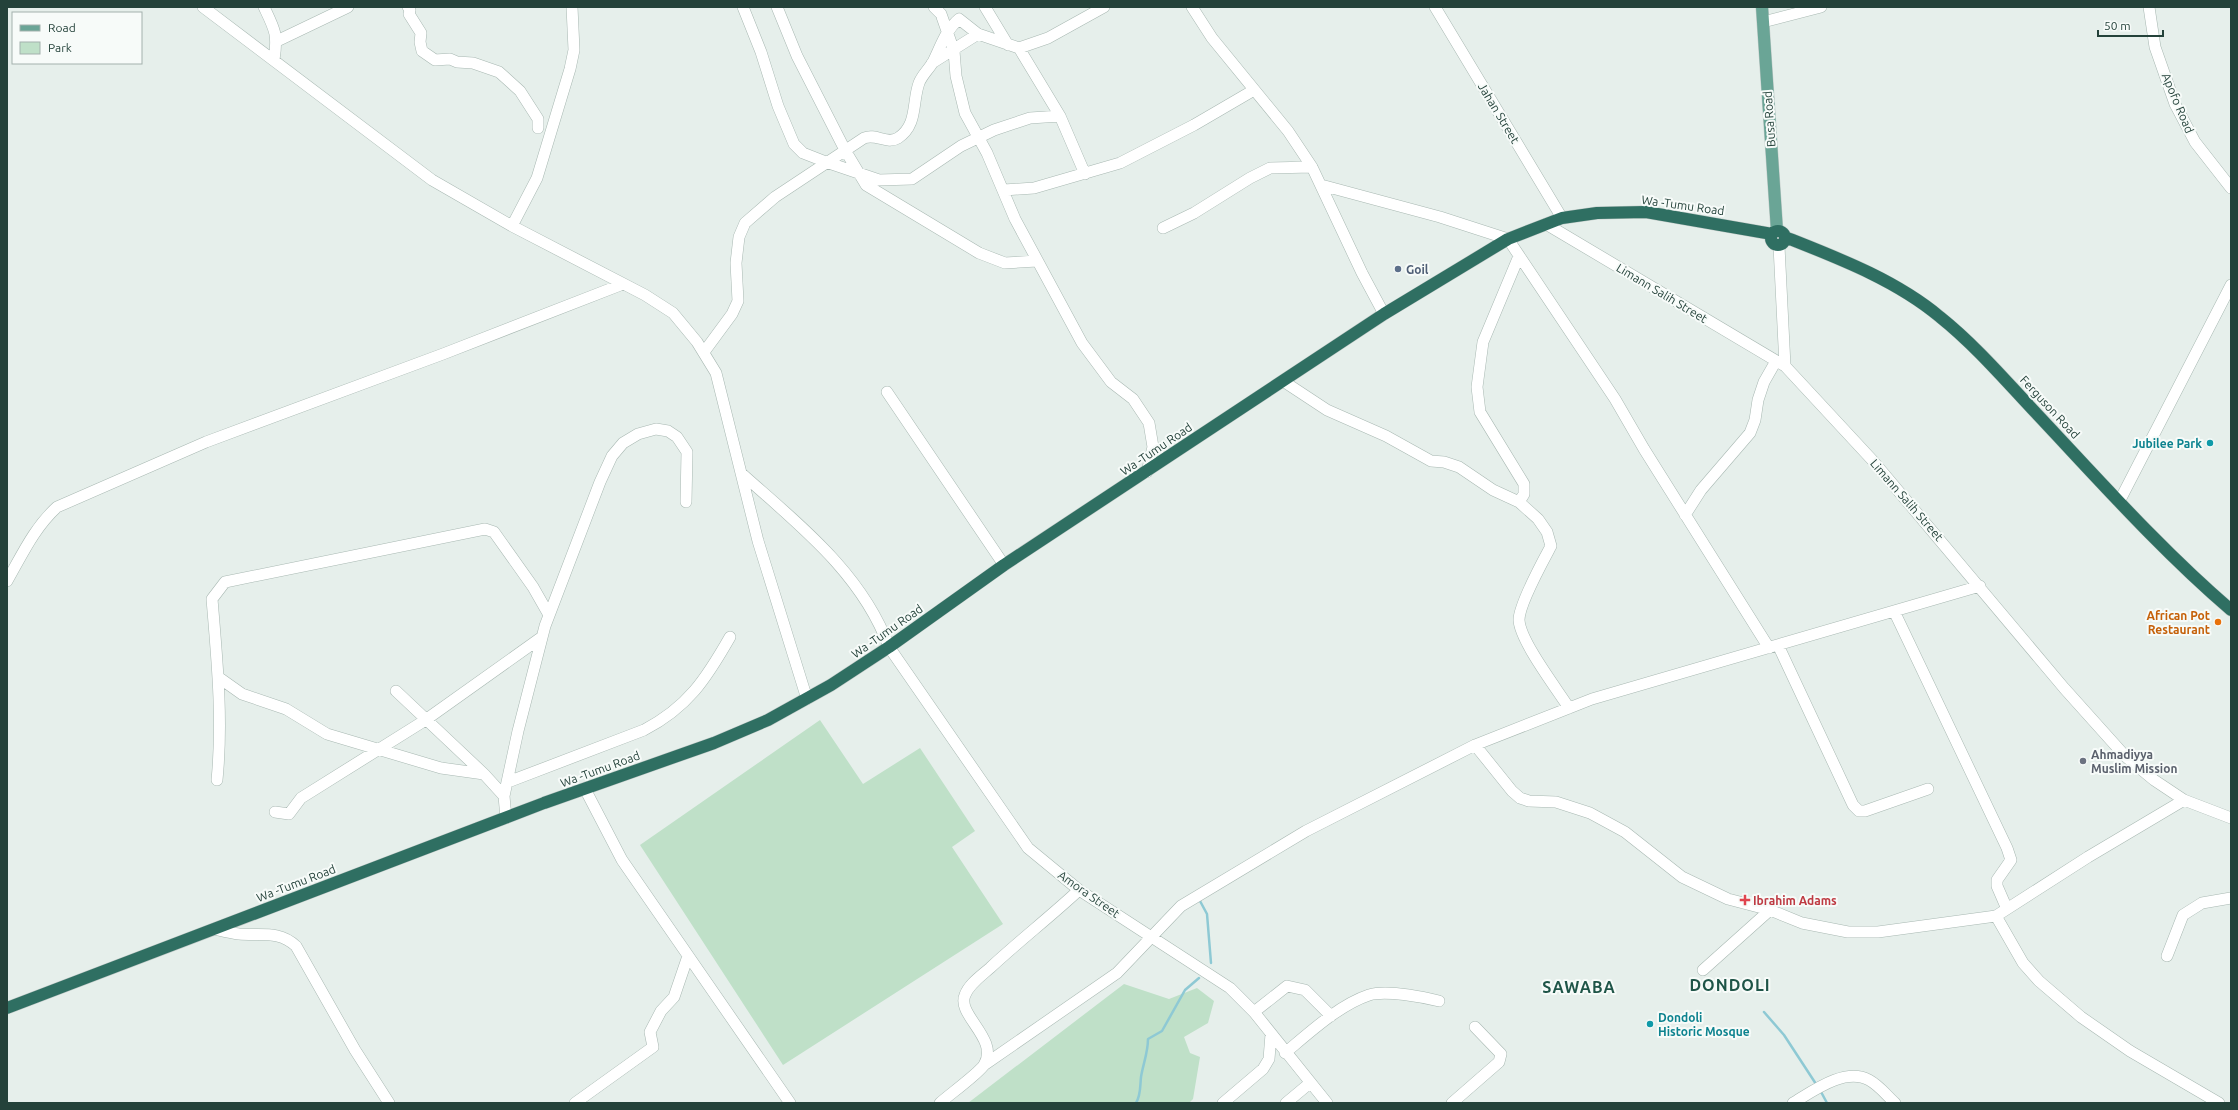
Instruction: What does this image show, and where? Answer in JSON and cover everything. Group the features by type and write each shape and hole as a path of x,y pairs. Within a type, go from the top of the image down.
{"highway":[{"name":"Wa -Tumu Road","path":"7,1008 585,788 714,743 768,720 807,699 889,647 1004,565 1147,472 1384,314 1508,238 1562,218 1597,213 1646,212 1731,227 1778,238"},
{"name":"Ferguson Road","path":"1778,238 1825,255 1906,293 1940,317 1989,363 2119,502 2192,576 2231,610"}],"main road":[{"name":"Busa Road","path":"1762,7 1778,238"}],"street":[{"path":"203,7 432,180 512,226 623,284 673,313 698,342 716,373 758,541 807,699"},
{"path":"264,7 275,32 277,41 274,60"},
{"path":"277,41 348,7"},
{"path":"408,7 410,10 409,14 421,33 420,42 422,51 429,58 473,63 499,72 524,95 538,119 538,128"},
{"path":"512,226 537,178 570,69 574,50 572,7"},
{"path":"743,7 761,52 778,106 794,144 803,153 826,162 879,180 912,179 961,146 979,137 1030,118 1060,116"},
{"path":"777,7 797,56 845,150 866,185 979,253 1006,263 1037,261"},
{"path":"934,7 941,14 954,51 956,76 965,113 979,137 1004,190 1014,219 1082,343 1111,382 1133,400 1149,423 1153,446 1147,472"},
{"path":"985,7 1008,45"},
{"path":"704,352 732,314 738,301 736,262 739,237 745,222 775,197 826,162 869,136 894,140 910,128 920,82 932,63 947,31 960,19 978,34 1019,48 1048,38 1104,7"},
{"path":"1192,7 1212,38 1288,131 1312,167 1362,274 1384,314"},
{"name":"Jahan Street","path":"1435,7 1562,218"},
{"path":"1763,22 1821,7"},
{"name":"Apofo Road","path":"2149,7 2155,47 2176,104 2195,142 2231,188"},
{"path":"932,63 954,51 978,34"},
{"path":"1019,48 1060,116 1085,174"},
{"path":"1004,190 1034,188 1120,163 1194,125 1254,90"},
{"path":"1163,228 1194,213 1250,178 1270,168 1312,167"},
{"path":"1321,185 1440,217 1508,238 1615,399 1685,514 1774,647 1853,805 1859,811 1865,811 1928,789"},
{"name":"Limann Salih Street","path":"1546,224 1780,364 1874,462 1980,586 2064,688 2125,756 2154,780 2184,800 2231,818"},
{"path":"1685,514 1701,490 1750,433 1755,420 1758,400 1764,382 1780,364 1778,238"},
{"path":"1519,256 1483,342 1477,387 1480,412 1524,484 1524,494 1519,502"},
{"path":"7,581 32,535 46,517 57,507 206,442 443,354 623,284"},
{"path":"2119,502 2231,285"},
{"path":"1283,381 1327,410 1386,436 1431,461 1444,462 1459,467 1493,490 1519,502 1538,519 1547,532 1551,546 1525,598 1519,619 1522,632 1537,660 1569,708"},
{"path":"887,392 1004,565"},
{"path":"506,818 504,796 542,637 600,482 612,456 623,443 638,434 656,429 668,431 677,437 687,452 686,502"},
{"name":"Amora Street","path":"741,473 834,560 864,596 882,628 889,647 1028,848 1080,890 1230,988 1254,1012 1285,1053 1327,1103"},
{"path":"217,780 220,752 218,677 212,599 224,582 485,529 494,532 533,587 549,615"},
{"path":"940,1103 984,1065 1117,973 1181,906 1306,831 1475,745 1592,699 1980,586"},
{"path":"1894,611 2007,848 2011,860 1997,880 1997,886 2007,909"},
{"path":"275,812 289,814 301,798 426,720 542,637"},
{"path":"508,782 644,730 666,719 683,705 711,670 730,637"},
{"path":"218,677 242,694 286,709 327,734 441,768 484,774"},
{"path":"396,691 484,774 504,796"},
{"path":"1475,745 1512,791 1520,798 1528,801 1556,802 1590,813 1625,832 1682,877 1728,899 1770,910 1802,923 1848,932 1878,932 1996,916 2184,800"},
{"path":"585,788 622,860 790,1103"},
{"path":"984,1065 988,1052 982,1036 964,1005 964,995 973,983 1080,890"},
{"path":"2167,956 2183,915 2202,903 2231,898"},
{"path":"1703,970 1770,910"},
{"path":"1996,916 2023,963 2051,991 2081,1016 2130,1051 2219,1103"},
{"path":"214,929 240,934 275,934 288,938 296,946 355,1050 389,1103"},
{"path":"575,1103 653,1047 650,1032 661,1011 674,997 688,956"},
{"path":"1254,1012 1287,986 1292,986 1305,990 1331,1016"},
{"path":"1285,1053 1331,1016 1370,995 1414,994 1439,1001"},
{"path":"1452,1103 1499,1062 1501,1054 1475,1027"},
{"path":"1223,1103 1264,1069 1269,1059 1271,1034"},
{"path":"1792,1103 1818,1088 1840,1078 1853,1076 1868,1080 1880,1088 1894,1103"},
{"path":"1286,1103 1310,1083"}],"green space":[{"path":"820,720 863,784 920,748 975,831 952,847 1003,924 783,1065 640,845"},
{"path":"1124,984 1169,999 1197,988 1214,1001 1208,1023 1184,1037 1190,1053 1200,1057 1193,1099 1189,1103 968,1103"}],"waterway":[{"path":"1200,901 1207,914 1211,963"},
{"path":"1136,1103 1140,1094 1141,1077 1148,1039 1162,1031 1185,990 1199,978"},
{"path":"1764,1012 1784,1035 1816,1084"},
{"path":"1820,1090 1827,1103"}],"place":[{"name":"Goil","path":"1398,269"},
{"name":"Jubilee Park","path":"2210,443"},
{"name":"African Pot Restaurant","path":"2218,622"},
{"name":"Ahmadiyya Muslim Mission","path":"2083,761"},
{"name":"Ibrahim Adams","path":"1745,900"},
{"name":"Dondoli Historic Mosque","path":"1650,1024"}],"district":[{"name":"DONDOLI","path":"1730,985"},
{"name":"SAWABA","path":"1579,987"}]}
